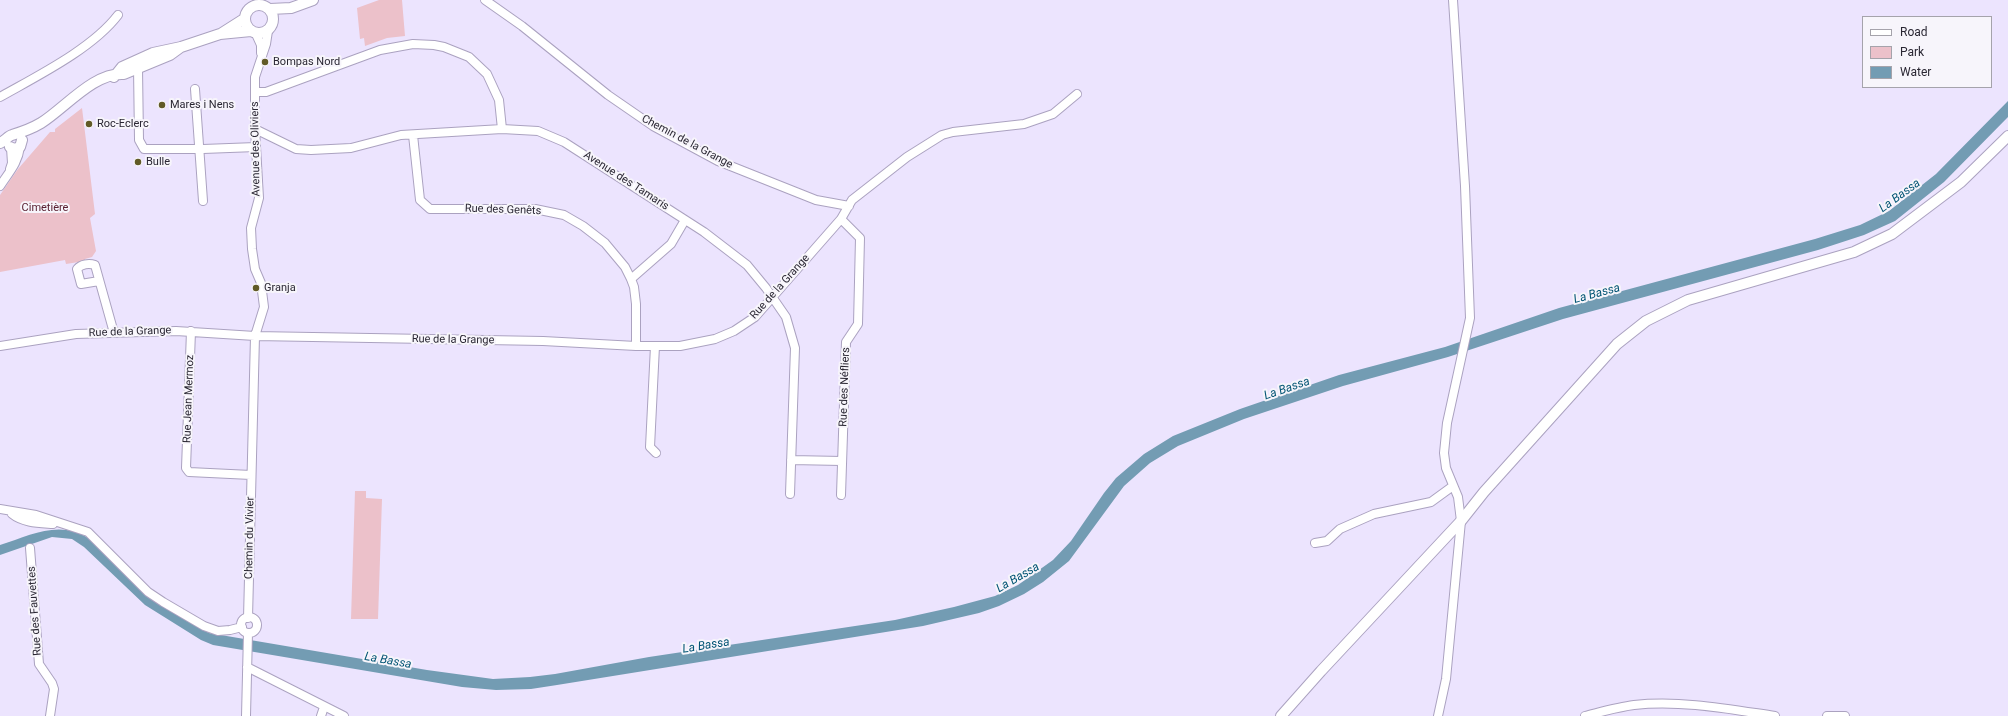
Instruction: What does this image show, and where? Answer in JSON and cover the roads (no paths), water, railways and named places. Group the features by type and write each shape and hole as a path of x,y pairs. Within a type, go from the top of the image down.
{"main road":[{"path":"270,10 292,8 313,0"},
{"path":"220,34 244,18 248,10 252,7 261,5 270,10 273,15 270,27"},
{"path":"117,74 122,67 153,53 181,47 220,34 253,32 270,27 292,8"},
{"path":"244,18 245,24 253,32"},
{"path":"11,144 64,107 92,84 105,77 124,74 170,55 181,47"},
{"path":"1281,716 1461,520 1484,492 1617,344 1646,321 1688,300 1854,252 1892,234 1961,182 2008,136"}],"street":[{"name":"Chemin de la Grange","path":"485,0 522,26 608,95 653,126 718,161 816,200 849,206"},
{"path":"1438,716 1446,679 1461,520 1458,497 1446,468 1444,453 1447,423 1470,318 1453,0"},
{"path":"0,97 64,60 109,26 118,15"},
{"name":"Avenue des Oliviers","path":"252,459 255,336 264,307 261,283 255,269 251,228 258,198 255,92 256,77 270,27"},
{"name":"Avenue des Oliviers","path":"253,32 261,45 262,56"},
{"path":"255,92 266,92 385,49 413,44 444,47 469,57 487,74 499,100 502,129"},
{"path":"138,68 139,140 144,149 256,147"},
{"path":"195,89 198,148 203,201"},
{"name":"Rue de la Grange","path":"0,346 76,334 191,331 255,336 544,341 636,346 680,346 715,340 734,331 755,317 841,219 852,200 907,158 942,135 953,132 1024,124 1053,114 1077,94"},
{"name":"Avenue des Tamaris","path":"255,129 296,150 351,148 383,138 413,135 502,129 538,131 552,136 685,220 747,265 786,317 795,348 790,494"},
{"name":"Rue des Genêts","path":"413,135 420,200 430,209 535,209 564,215 583,226 605,243 625,267 634,287 636,304 636,346"},
{"path":"0,186 10,171 12,164 11,144"},
{"name":"Rue des Néfliers","path":"841,219 860,238 858,324 846,342 841,494"},
{"path":"631,279 671,244 685,220"},
{"path":"99,281 114,333"},
{"name":"Rue Jean Mermoz","path":"191,331 186,468 188,472 251,475"},
{"path":"656,346 650,447 656,452"},
{"name":"Chemin du Vivier","path":"248,618 252,459"},
{"path":"792,460 842,461"},
{"path":"1315,543 1327,541 1340,529 1374,514 1431,502 1453,486"},
{"path":"6,511 36,515 88,532 148,592 204,626 218,631 230,630 246,633 254,632 257,626 255,620 248,618 242,622 246,633 247,654 246,716"},
{"name":"Rue des Fauvettes","path":"30,548 39,664 52,683 54,689 50,716"},
{"path":"247,667 344,716"},
{"path":"1585,716 1632,705 1661,704 1710,706 1775,716"},
{"path":"321,716 324,706"},
{"path":"1827,716 1845,716"}],"water":[{"path":"2008,101 2008,117 1944,182 1895,221 1864,235 1818,250 1563,319 1448,357 1343,386 1244,419 1178,446 1150,463 1124,486 1069,561 1043,582 1024,594 999,606 979,613 923,626 531,689 496,690 462,687 213,645 201,640 145,605 84,547 72,539 52,537 0,555 0,545 34,533 57,529 68,530 79,533 90,539 159,604 209,633 427,670 493,679 555,674 649,657 895,620 954,607 995,596 1018,585 1053,560 1071,541 1116,478 1144,454 1173,436 1240,409 1339,375 1445,347 1559,308 1815,239 1860,225 1889,211 1936,174"}],"place":[{"name":"Bompas Nord","path":"265,62"},
{"name":"Mares i Nens","path":"162,105"},
{"name":"Roc-Eclerc","path":"89,124"},
{"name":"Bulle","path":"138,162"},
{"name":"Granja","path":"256,288"}],"water label":[{"name":"La Bassa","path":"1900,196"},
{"name":"La Bassa","path":"1597,294"},
{"name":"La Bassa","path":"1287,389"},
{"name":"La Bassa","path":"1018,578"},
{"name":"La Bassa","path":"706,646"},
{"name":"La Bassa","path":"388,661"}],"park label":[{"name":"Cimetière","path":"45,208"}]}
